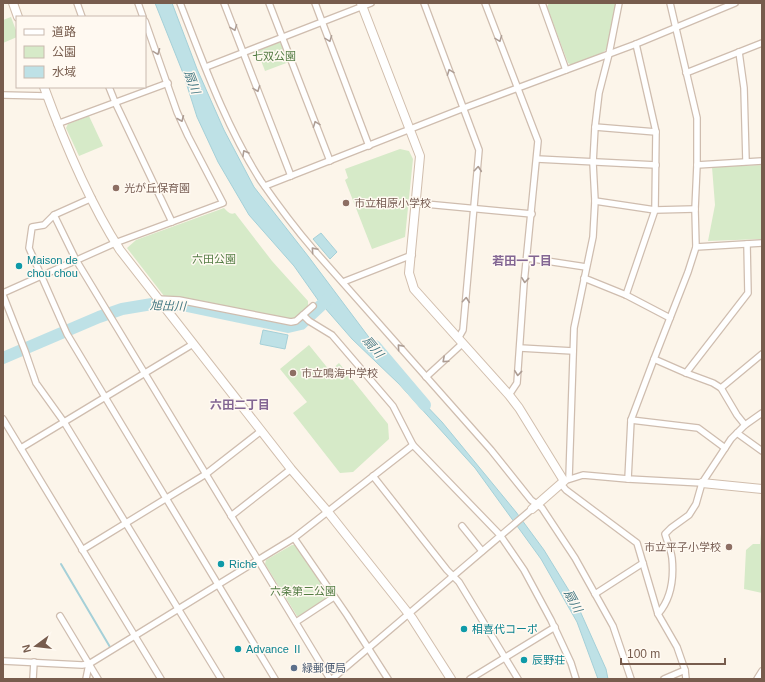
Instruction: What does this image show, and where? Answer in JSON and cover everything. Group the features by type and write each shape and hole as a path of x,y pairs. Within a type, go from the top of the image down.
{"street":[{"path":"13,3 18,16"},
{"path":"77,3 82,16"},
{"path":"138,3 143,16"},
{"path":"180,3 225,114 241,147 265,186 296,228 426,376 534,506 542,508 613,626 631,679"},
{"path":"224,3 291,176"},
{"path":"269,3 330,161"},
{"path":"315,3 369,146"},
{"path":"206,67 362,5 371,3"},
{"path":"424,3 479,150 461,340 426,376"},
{"path":"485,3 538,141 524,283 517,384 509,395"},
{"path":"542,3 566,70"},
{"path":"619,3 609,54 599,93 595,127 595,201 593,236 574,328 565,481 566,490 636,543 658,614 677,647 685,670 686,679"},
{"path":"628,479 631,420 696,247 695,209 697,118 670,3"},
{"path":"265,186 464,108 636,44 735,3"},
{"path":"362,5 420,156 412,255 409,273 414,288 509,395 519,408 565,481"},
{"path":"146,24 168,82 177,112 223,203 115,243 3,294 36,383 64,422 221,679"},
{"path":"626,295 655,210 656,132 636,44"},
{"path":"686,72 762,44"},
{"path":"739,52 744,88 746,162"},
{"path":"57,124 168,82"},
{"path":"44,88 57,124 115,243 291,469 328,512 415,621 451,679"},
{"path":"109,88 172,222"},
{"path":"3,95 47,96"},
{"path":"595,127 656,132"},
{"path":"537,159 656,165"},
{"path":"697,165 762,160"},
{"path":"92,198 54,215 44,225 32,226 29,248 66,332 275,679"},
{"path":"595,201 655,210 695,209"},
{"path":"415,203 532,214"},
{"path":"54,215 76,260 108,314 331,679 565,481 583,475 702,483 762,489"},
{"path":"696,247 762,243"},
{"path":"686,373 748,293 747,244"},
{"path":"343,282 412,255"},
{"path":"527,258 586,267"},
{"path":"584,278 626,295 670,318"},
{"path":"160,302 179,300 286,322 296,321 306,317 313,306"},
{"path":"306,317 332,335 393,406 413,445 500,535 524,570 555,627 576,679"},
{"path":"21,448 193,344"},
{"path":"520,348 573,351"},
{"path":"721,388 762,354"},
{"path":"654,359 714,383 721,388 737,415 745,425"},
{"path":"658,614 665,605 672,580 672,557 665,534 689,515 696,504 702,483 725,448 737,433 745,425 762,413"},
{"path":"3,419 161,679"},
{"path":"631,420 698,428 725,448"},
{"path":"82,550 206,474 261,431"},
{"path":"737,433 762,450"},
{"path":"3,661 82,665 89,664 294,538 413,445"},
{"path":"232,516 291,469"},
{"path":"373,476 459,582 518,679"},
{"path":"462,526 482,551"},
{"path":"294,538 369,648 388,679"},
{"path":"595,594 643,563"},
{"path":"296,622 334,597"},
{"path":"60,616 98,679"},
{"path":"470,679 555,627"},
{"path":"33,679 34,662"},
{"path":"86,679 89,664"},
{"path":"664,679 685,670"},
{"path":"757,679 762,670"}],"green space":[{"path":"549,3 618,3 608,48 601,54 572,65 568,63 547,7"},
{"path":"11,17 16,30 16,37 3,43 3,20"},
{"name":"七双公園","path":"278,42 282,44 289,62 265,71 257,50"},
{"path":"89,116 103,146 79,156 66,128 68,124"},
{"path":"400,149 409,151 413,159 405,237 372,249 345,180 348,178 345,169"},
{"path":"762,165 762,239 708,241 715,205 712,167"},
{"name":"六田公園","path":"224,208 230,213 235,213 272,261 308,301 308,307 294,319 285,319 185,298 164,296 127,248 136,240"},
{"path":"309,345 330,371 339,363 388,424 389,439 353,472 340,473 293,413 307,402 280,369"},
{"path":"762,524 762,593 744,589 746,550 753,544 760,544"},
{"name":"六条第二公園","path":"292,545 295,545 329,595 328,598 300,617 297,616 265,564 266,560"}],"water":[{"name":"扇川","path":"155,3 172,3 197,69 224,130 254,187 398,376 442,422 516,512 544,550 576,602 606,669 608,679 598,679 577,622 541,559 475,468 399,384 352,339 318,300 294,266 249,215 218,162 197,117 183,73"},
{"path":"321,233 337,252 330,259 313,239"},
{"path":"263,330 288,335 285,349 260,344"}],"waterway":[{"name":"旭出川","path":"3,358 99,317 122,309 152,304 182,305 288,327 301,324 330,297"},
{"name":"扇川","path":"375,346 425,405"},
{"path":"61,564 110,647"}],"place":[{"name":"光が丘保育園","path":"116,188"},
{"name":"市立相原小学校","path":"346,203"},
{"name":"Maison de chou chou","path":"19,266"},
{"name":"市立鳴海中学校","path":"293,373"},
{"name":"市立平子小学校","path":"729,547"},
{"name":"Riche","path":"221,564"},
{"name":"相喜代コーポ","path":"464,629"},
{"name":"Advance Ⅱ","path":"238,649"},
{"name":"辰野荘","path":"524,660"},
{"name":"緑郵便局","path":"294,668"}],"district":[{"name":"若田一丁目","path":"522,261"},
{"name":"六田二丁目","path":"240,405"}]}
